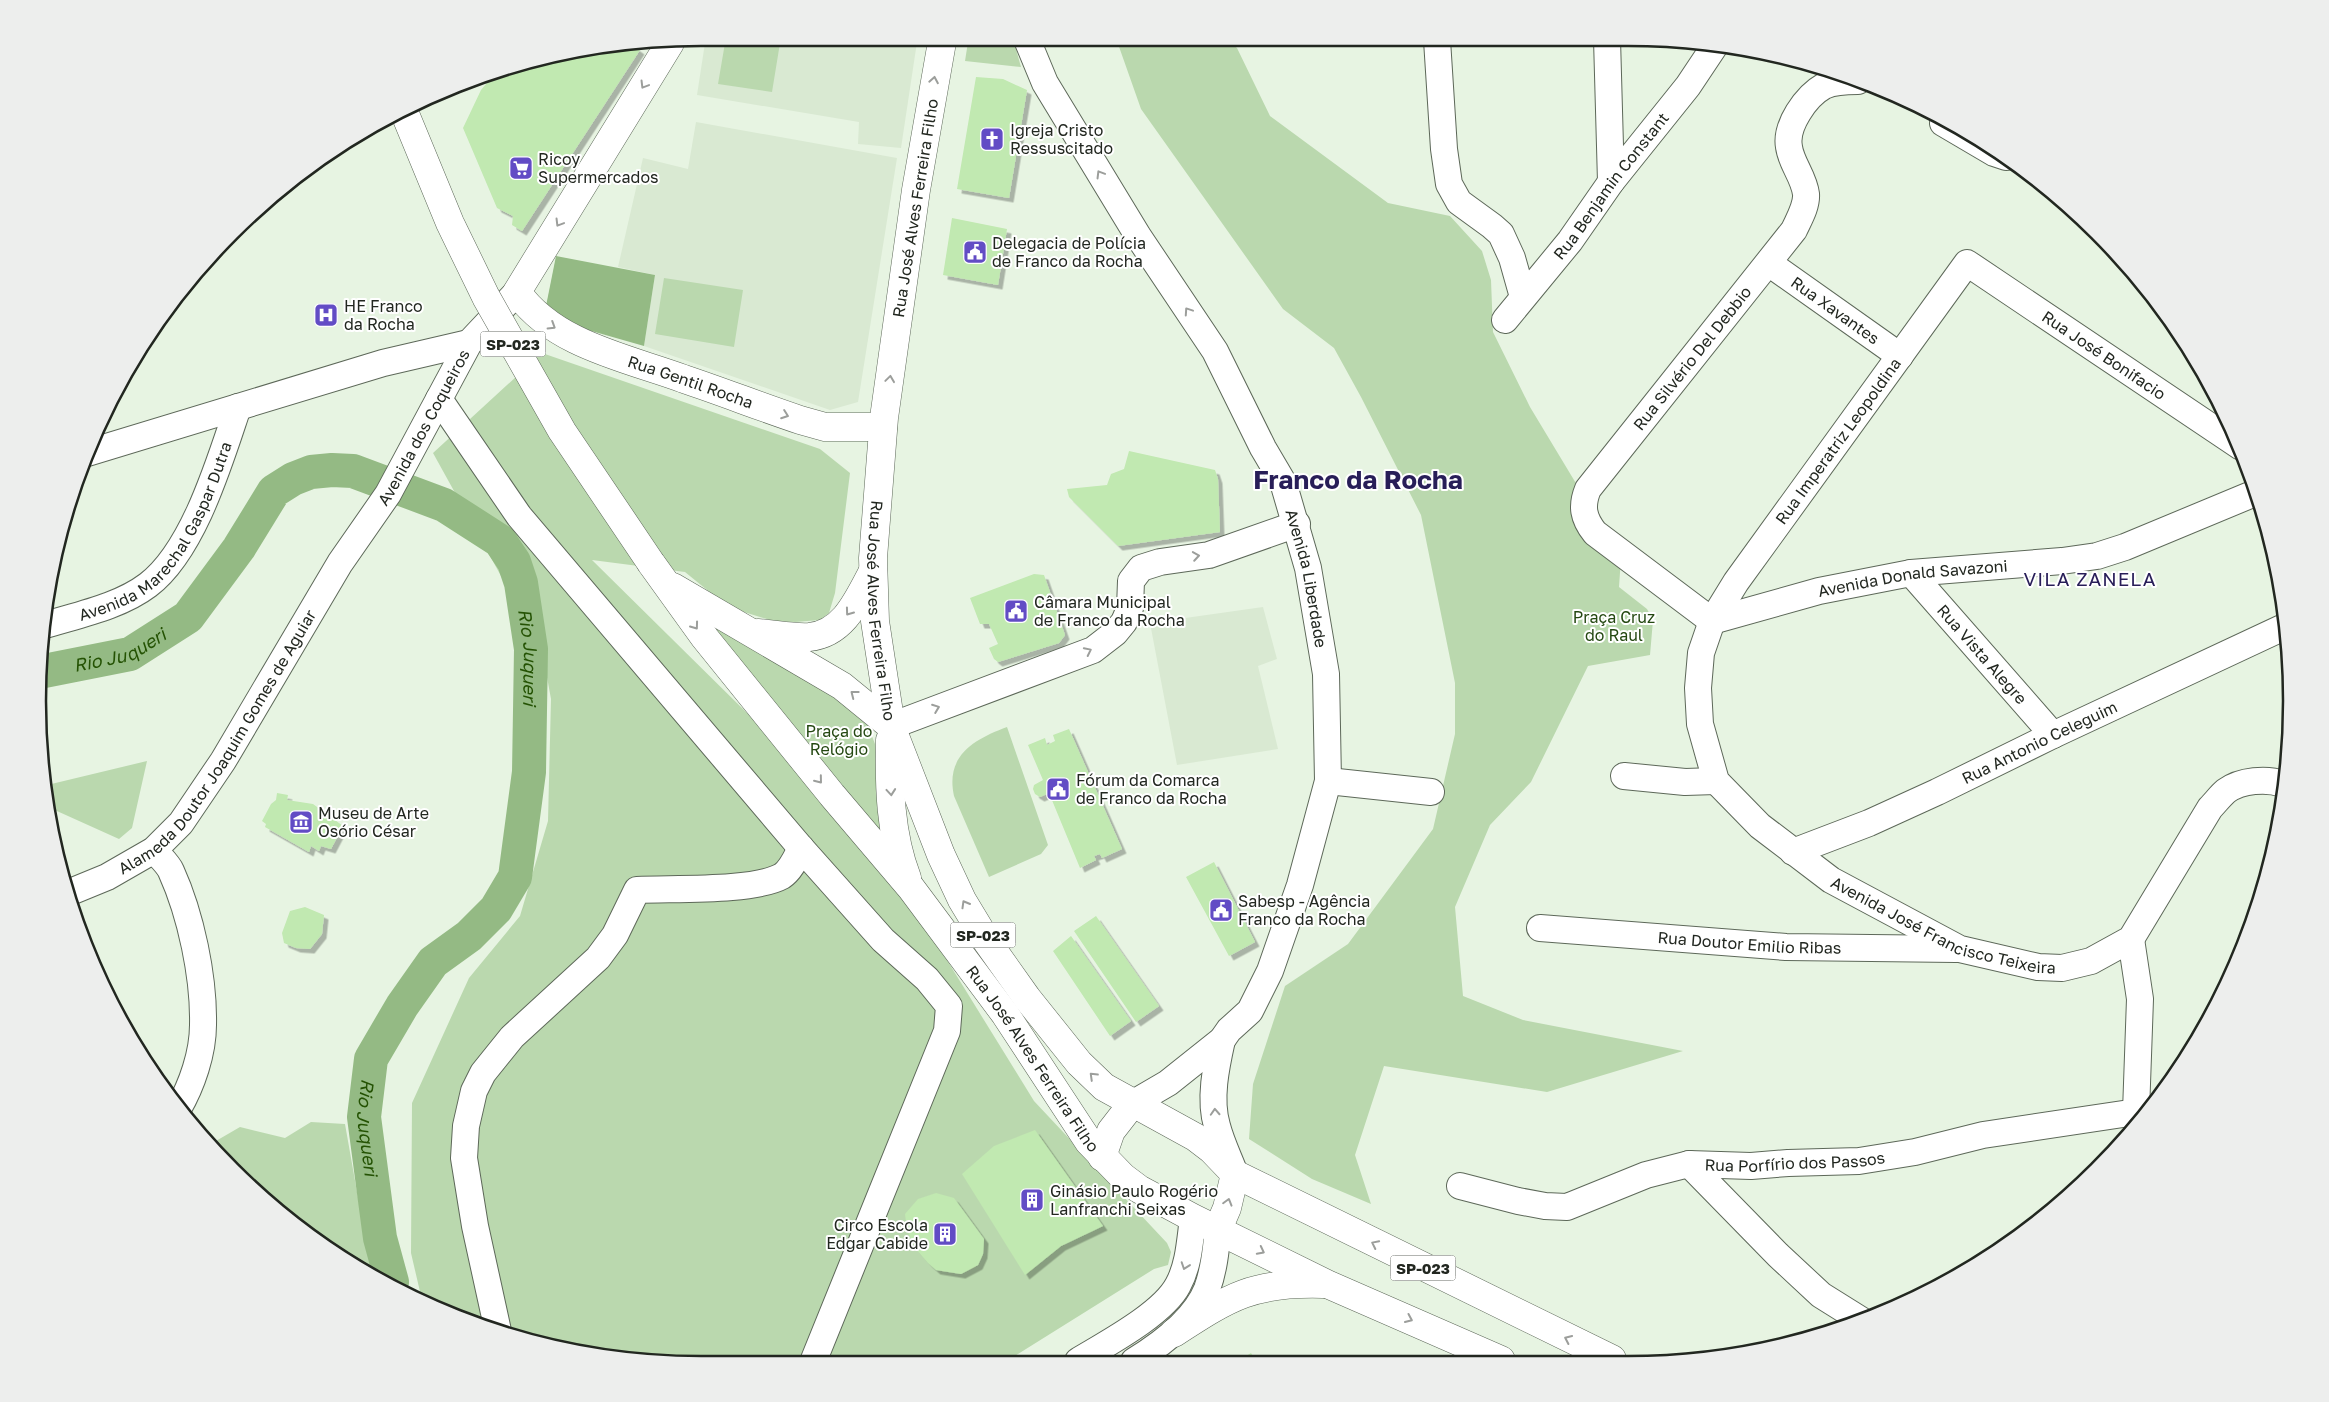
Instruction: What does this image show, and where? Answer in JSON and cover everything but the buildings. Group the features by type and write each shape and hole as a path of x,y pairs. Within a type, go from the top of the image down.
{"main road":[{"name":"Rua José Alves Ferreira Filho","path":"941,46 916,190 883,427 874,570 875,621 890,726 941,855 962,900 988,943 1027,998 1079,1063 1104,1087 1132,1104"},
{"name":"Avenida dos Coqueiros","path":"517,292 667,48"},
{"name":"SP-023","path":"405,117 450,223 486,297 562,431 651,563 669,585 705,638 832,795 911,888"},
{"name":"Rua Gentil Rocha","path":"517,292 535,314 552,327 581,342 614,355 825,427 883,427"},
{"path":"748,632 809,637 826,632 841,624 852,610 874,570"},
{"name":"SP-023","path":"669,585 842,686 890,726"},
{"path":"890,726 890,778 893,814 901,862 911,888"},
{"name":"Rua José Alves Ferreira Filho","path":"911,888 1005,1014 1077,1125 1102,1158"},
{"name":"SP-023","path":"1132,1104 1195,1137 1212,1150 1236,1174 1606,1356"},
{"path":"1102,1158 1111,1131 1132,1104"},
{"name":"SP-023","path":"1102,1158 1139,1189 1193,1218 1327,1284 1492,1356"},
{"path":"1218,1229 1227,1208 1236,1174"},
{"path":"1174,1333 1219,1304 1256,1288 1283,1284 1327,1284"}],"street":[{"name":"Avenida Liberdade","path":"1029,46 1033,58 1055,100 1138,236 1215,351 1263,448 1284,482 1308,568 1326,674 1328,781 1300,885 1270,971 1250,1011 1229,1030 1222,1040 1168,1083 1132,1104"},
{"path":"1437,46 1444,150 1449,184 1459,202 1500,234 1512,258 1523,297"},
{"path":"1607,46 1611,182"},
{"name":"Rua Benjamin Constant","path":"1505,320 1570,241 1611,182 1688,86 1711,52"},
{"name":"Rua Silvério Del Debbio","path":"1712,621 1595,533 1584,514 1584,498 1594,481 1770,264 1794,230 1805,206 1806,196 1804,185 1789,148 1788,138 1791,123 1806,102 1824,86 1840,82"},
{"name":"Rua Imperatriz Leopoldina","path":"1712,621 1736,582 1967,263"},
{"name":"Rua José Bonifacio","path":"1967,263 2227,438"},
{"name":"Rua Xavantes","path":"1770,264 1900,356"},
{"name":"Avenida dos Coqueiros","path":"340,563 388,494 469,344 517,292"},
{"name":"Avenida Marechal Gaspar Dutra","path":"96,450 383,363 469,344"},
{"path":"439,399 519,516 801,848 883,940 927,979 949,1006 946,1031 815,1356"},
{"name":"Avenida Marechal Gaspar Dutra","path":"51,623 128,597 149,584 177,554 191,530 219,463 238,407"},
{"name":"Avenida Donald Savazoni","path":"1712,621 1819,591 1912,573 2062,561 2097,556 2125,547 2249,495"},
{"path":"890,726 1093,650 1115,633 1124,622 1130,608 1131,581 1141,568 1160,562 1209,554 1297,524"},
{"name":"Alameda Doutor Joaquim Gomes de Aguiar","path":"75,890 107,877 154,850 181,823 223,761 340,563"},
{"name":"Rua Vista Alegre","path":"1912,573 2052,735"},
{"name":"Avenida José Francisco Teixeira","path":"1712,621 1701,653 1698,688 1700,724 1716,781 1760,826 1793,852 1831,880 1960,950 2038,967 2062,968 2091,961 2131,939"},
{"name":"Rua Antonio Celeguim","path":"1793,852 1869,823 1937,792 2052,735 2278,629"},
{"path":"1624,776 1685,782 1716,781"},
{"path":"1328,781 1431,792"},
{"path":"2140,1109 2140,1000 2131,939 2210,808 2227,790 2248,782 2277,782"},
{"path":"496,1323 475,1226 464,1158 466,1126 474,1091 483,1073 512,1037 598,958 615,936 637,890 730,886 772,880 783,875 790,868 801,848"},
{"path":"154,850 170,870 185,911 196,952 203,1025 200,1050 182,1101"},
{"name":"Rua Doutor Emilio Ribas","path":"1540,928 1786,947 1960,950"},
{"path":"1222,1040 1215,1084 1216,1125 1236,1174"},
{"name":"Rua Porfírio dos Passos","path":"1460,1186 1545,1206 1567,1207 1646,1175 1689,1164 1750,1166 1788,1162 1859,1161 1914,1152 1983,1135 2137,1112"},
{"path":"1689,1164 1778,1255 1821,1295 1854,1315"},
{"path":"1086,1356 1160,1306 1178,1285 1189,1254 1193,1218"},
{"path":"1142,1356 1174,1333 1196,1307 1206,1291 1212,1272 1218,1229"}],"shaded area":[{"path":"705,46 916,46 901,148 858,144 859,122 697,95"},
{"path":"696,122 897,158 858,402 830,410 644,346 655,275 618,267 643,158 688,169"},
{"path":"556,256 655,275 644,346 588,330 545,311"},
{"path":"1263,607 1277,659 1258,666 1278,749 1177,765 1150,623"}],"green space":[{"path":"724,46 780,46 772,92 718,84"},
{"path":"967,46 1015,46 1021,67 965,61"},
{"name":"Praça Cruz do Raul","path":"1119,46 1235,46 1270,116 1388,203 1450,216 1482,251 1491,280 1493,332 1530,407 1621,558 1619,587 1647,609 1653,620 1650,655 1588,666 1531,782 1490,825 1455,907 1463,996 1523,1020 1683,1051 1547,1092 1384,1066 1355,1155 1371,1204 1312,1179 1249,1139 1253,1084 1285,986 1348,944 1433,829 1455,734 1455,683 1421,515 1334,348 1283,309 1141,109"},
{"path":"664,278 743,290 734,347 655,334"},
{"path":"542,353 820,449 850,473 835,593 829,613 820,620 773,621 728,607 685,572 592,560 817,782 900,884 1034,1101 1167,1243 1171,1252 1168,1265 1154,1269 1015,1356 701,1356 616,1350 573,1343 491,1321 450,1306 420,1292 411,1253 412,1103 469,978 520,916 548,821 551,699 542,650 433,453"},
{"name":"Praça do Relógio","path":"712,625 822,686 866,721 875,744 883,837"},
{"path":"1007,727 1048,845 1041,854 989,877 954,796 952,782 958,759 965,751 984,737"},
{"path":"147,761 132,828 119,839 56,811 52,784"},
{"path":"311,1122 345,1124 360,1209 379,1271 337,1245 302,1220 269,1193 216,1141 240,1127 285,1138"}],"waterway":[{"name":"Rio Juqueri","path":"47,670 130,654 188,617 239,548 274,491 293,479 311,472 353,471 444,505 500,541 514,562 521,583 531,649 529,772 515,877 496,909 469,936 433,962 402,1006 371,1059 364,1117 380,1238 391,1277"}],"place":[{"name":"Igreja Cristo Ressuscitado","path":"992,139"},
{"name":"Ricoy Supermercados","path":"521,168"},
{"name":"Delegacia de Polícia de Franco da Rocha","path":"975,252"},
{"name":"HE Franco da Rocha","path":"326,315"},
{"name":"Câmara Municipal de Franco da Rocha","path":"1016,611"},
{"name":"Fórum da Comarca de Franco da Rocha","path":"1058,789"},
{"name":"Museu de Arte Osório César","path":"301,822"},
{"name":"Sabesp - Agência Franco da Rocha","path":"1221,910"},
{"name":"Ginásio Paulo Rogério Lanfranchi Seixas","path":"1032,1200"},
{"name":"Circo Escola Edgar Cabide","path":"945,1234"}],"district":[{"name":"Franco da Rocha","path":"1358,479"},
{"name":"VILA ZANELA","path":"2090,578"}]}
